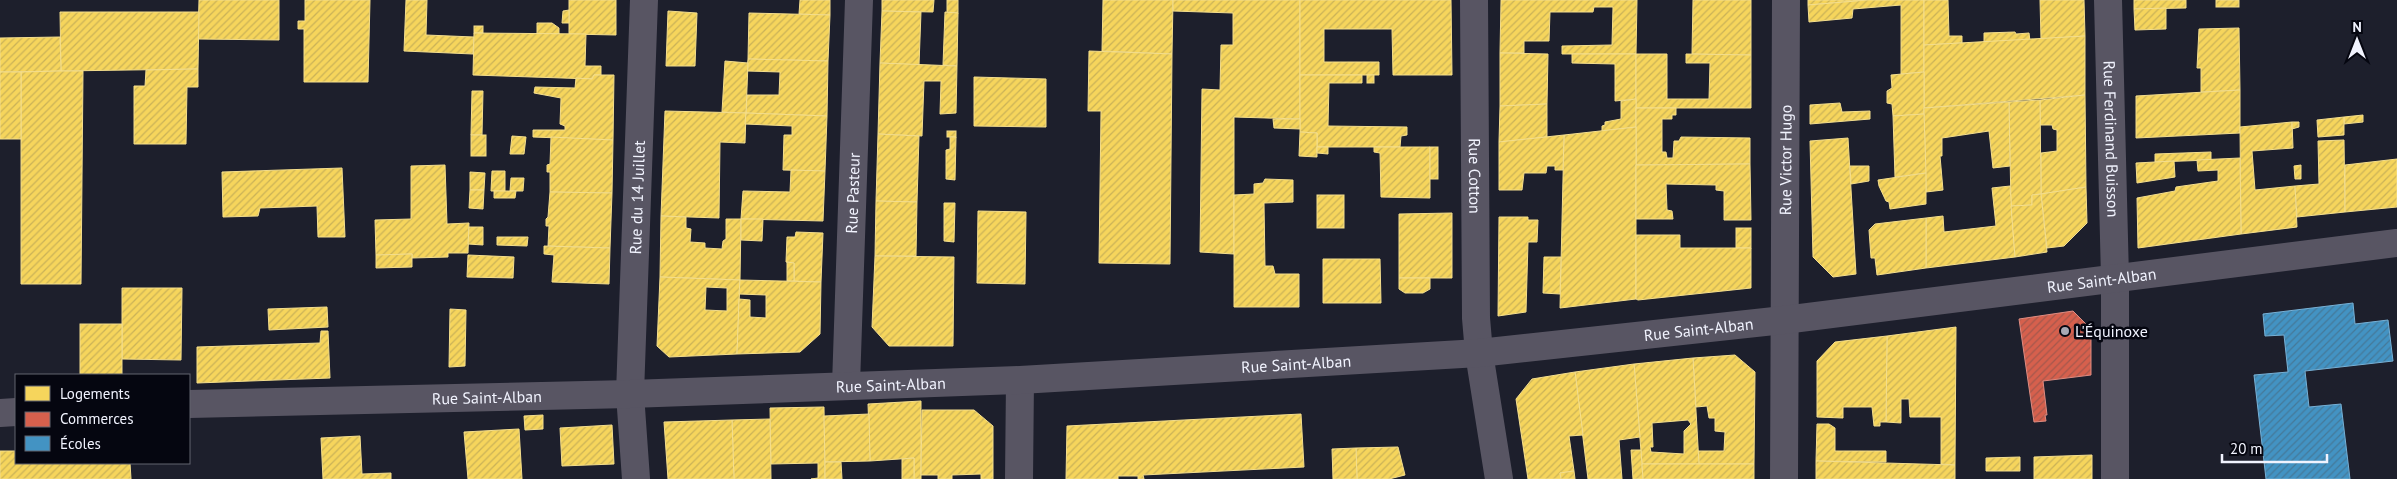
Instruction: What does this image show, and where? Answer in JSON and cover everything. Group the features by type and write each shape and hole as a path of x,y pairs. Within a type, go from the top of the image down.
{"street":[{"name":"Rue du 14 Juillet","path":"636,479 630,394 644,0"},
{"name":"Rue Pasteur","path":"846,385 859,0"},
{"name":"Rue Cotton","path":"1474,0 1476,318 1479,353 1498,479"},
{"name":"Rue Victor Hugo","path":"1784,479 1786,0"},
{"name":"Rue Ferdinand Buisson","path":"2108,0 2115,278 2115,479"},
{"name":"Rue Saint-Alban","path":"190,404 630,394 1020,380 1479,353 1784,320 2397,243"},
{"path":"1019,479 1020,380"},
{"path":"0,413 15,412"}],"building: Logements":[{"path":"199,0 279,0 279,40 198,39"},
{"path":"305,0 370,0 368,82 304,82 304,29 298,29 298,21 305,21"},
{"path":"406,0 427,0 426,35 474,37 473,54 404,51"},
{"path":"569,0 616,0 616,35 569,34"},
{"path":"800,0 830,0 830,15 799,14"},
{"path":"882,0 934,0 933,12 882,11"},
{"path":"947,0 958,0 958,13 947,13"},
{"path":"1103,0 1173,0 1172,54 1102,51"},
{"path":"1173,0 1300,0 1300,119 1234,117 1234,254 1200,252 1202,89 1220,90 1221,45 1233,45 1233,13 1173,11"},
{"path":"1300,0 1451,0 1452,75 1393,75 1392,29 1324,29 1324,62 1379,62 1379,75 1300,75"},
{"path":"1501,0 1637,0 1636,54 1562,54 1562,46 1612,45 1613,7 1594,7 1593,12 1550,12 1549,41 1524,41 1524,53 1500,53"},
{"path":"1693,0 1751,0 1751,55 1692,54"},
{"path":"1808,0 1868,0 1808,5"},
{"path":"1868,0 1924,0 1924,72 1901,74 1901,5 1853,9 1852,18 1809,22 1808,5"},
{"path":"1924,0 1948,0 1949,36 1962,36 1962,43 1924,45"},
{"path":"2040,0 2084,0 2085,36 2041,39"},
{"path":"2134,0 2186,0 2186,8 2134,9"},
{"path":"2216,0 2239,0 2239,7 2216,7"},
{"path":"2166,8 2166,29 2135,30 2134,9"},
{"path":"569,10 569,23 562,23 563,11"},
{"path":"668,11 697,13 695,66 666,66"},
{"path":"882,11 921,12 919,65 880,63"},
{"path":"60,12 199,12 198,69 61,71"},
{"path":"945,12 958,13 957,66 943,65"},
{"path":"749,13 830,15 828,61 748,59"},
{"path":"537,23 552,23 559,28 559,34 537,34"},
{"path":"474,26 483,26 483,33 474,33"},
{"path":"2239,28 2240,90 2201,92 2201,68 2197,68 2199,29"},
{"path":"2015,32 2016,34 2029,33 2030,41 1984,42 1984,33"},
{"path":"474,33 586,34 585,66 601,66 601,75 594,75 592,79 473,75"},
{"path":"2085,36 2085,95 1924,108 1924,45"},
{"path":"60,37 61,71 0,72 0,38"},
{"path":"1089,51 1172,54 1170,264 1099,263 1101,111 1088,111"},
{"path":"1500,53 1548,54 1547,104 1500,106"},
{"path":"1572,54 1636,54 1636,99 1615,101 1615,64 1572,63"},
{"path":"1636,54 1667,54 1667,99 1709,99 1710,63 1686,63 1686,54 1751,55 1751,108 1636,108"},
{"path":"748,59 828,61 827,116 746,113 747,95 779,95 780,72 747,71"},
{"path":"725,61 748,63 746,113 722,112"},
{"path":"880,63 957,66 956,113 940,114 941,81 924,81 922,136 878,134"},
{"path":"198,69 198,87 187,87 186,144 134,144 134,86 145,86 146,70"},
{"path":"83,71 81,284 21,284 21,72"},
{"path":"0,72 21,72 21,139 0,139"},
{"path":"1924,72 1924,114 1893,116 1892,104 1887,103 1887,91 1892,88 1891,75"},
{"path":"594,75 614,75 613,140 533,137 533,130 565,130 565,126 560,124 561,98 534,93 535,87 575,88 576,78 592,79"},
{"path":"1300,75 1362,75 1362,83 1329,83 1328,126 1407,127 1407,135 1401,136 1400,147 1317,147 1317,133 1300,132"},
{"path":"1367,75 1374,75 1374,83 1367,83"},
{"path":"974,77 1046,79 1046,127 974,126"},
{"path":"2240,90 2240,133 2136,138 2136,96"},
{"path":"472,91 483,91 482,135 471,135"},
{"path":"2085,95 2086,187 2041,194 2041,153 2057,151 2057,130 2053,129 2052,125 2040,125 2040,100"},
{"path":"1636,99 1636,127 1602,131 1602,126 1605,125 1605,122 1621,119 1621,101"},
{"path":"2040,100 2041,194 2032,195 2032,205 2011,206 2009,102"},
{"path":"2009,102 2010,166 1993,168 1989,131 1942,138 1942,156 1940,156 1943,190 1926,192 1924,108"},
{"path":"1840,103 1842,112 1870,111 1870,119 1810,124 1810,105"},
{"path":"1547,104 1547,137 1499,142 1500,106"},
{"path":"1636,108 1676,108 1676,115 1672,115 1672,119 1662,119 1662,152 1666,152 1667,158 1673,158 1674,141 1679,141 1681,137 1750,138 1750,164 1636,165"},
{"path":"665,111 746,113 745,143 720,142 719,218 661,216"},
{"path":"746,113 827,116 825,171 783,170 784,135 792,135 792,126 745,124"},
{"path":"1924,114 1926,173 1895,177 1893,116"},
{"path":"2363,115 2363,122 2344,124 2344,117"},
{"path":"2344,117 2344,135 2318,137 2317,120"},
{"path":"1273,119 1300,119 1300,129 1274,128"},
{"path":"2292,122 2293,148 2252,151 2255,190 2295,186 2297,227 2241,234 2240,127"},
{"path":"2292,122 2299,122 2299,127 2292,129"},
{"path":"1636,127 1636,299 1560,308 1564,135"},
{"path":"947,131 956,131 956,137 947,137"},
{"path":"1300,132 1317,133 1317,157 1299,156"},
{"path":"878,134 919,136 917,202 876,201"},
{"path":"471,135 486,135 486,156 471,156"},
{"path":"1564,135 1563,170 1555,170 1555,166 1547,166 1546,173 1524,173 1522,190 1499,190 1499,142"},
{"path":"512,136 526,137 524,154 510,154"},
{"path":"551,137 613,140 612,193 550,192 550,172 547,172 547,165 550,164"},
{"path":"950,137 956,137 955,180 946,179 946,150 950,149"},
{"path":"1848,138 1856,274 1833,277 1813,257 1810,141"},
{"path":"2344,140 2345,212 2297,217 2295,186 2319,184 2318,141"},
{"path":"1317,147 1328,147 1328,154 1317,153"},
{"path":"1374,147 1430,147 1430,198 1381,197 1380,153 1374,152"},
{"path":"1430,147 1438,147 1438,179 1430,179"},
{"path":"2211,152 2211,160 2155,162 2155,154"},
{"path":"2240,158 2241,234 2138,248 2137,198 2175,191 2176,187 2218,181 2218,170 2198,171 2197,160"},
{"path":"2397,159 2397,207 2345,212 2345,165"},
{"path":"2174,161 2175,177 2137,183 2136,163"},
{"path":"1750,164 1751,220 1724,220 1724,191 1716,190 1716,185 1666,184 1667,210 1672,211 1673,219 1636,219 1636,165"},
{"path":"445,165 447,224 469,223 468,253 448,253 448,257 412,258 412,254 376,255 375,220 411,219 411,166"},
{"path":"2301,165 2301,179 2295,179 2294,166"},
{"path":"1850,166 1869,166 1869,181 1851,184"},
{"path":"342,168 345,237 318,237 317,206 260,208 258,216 223,217 222,172"},
{"path":"791,170 825,171 823,221 741,219 743,191 790,192"},
{"path":"492,171 505,171 505,191 491,191"},
{"path":"470,172 485,173 484,190 470,190"},
{"path":"1926,173 1926,204 1890,209 1889,202 1886,201 1878,180"},
{"path":"511,178 524,178 523,191 510,191"},
{"path":"1265,179 1293,180 1293,202 1264,203 1265,266 1273,266 1275,274 1299,274 1299,307 1234,307 1234,195 1254,194 1254,184 1263,183"},
{"path":"2010,186 2015,257 1926,268 1926,218 1943,216 1944,232 1996,226 1992,188"},
{"path":"2086,187 2087,223 2064,246 2047,248 2041,194"},
{"path":"470,190 484,190 483,209 469,208"},
{"path":"494,191 516,191 515,198 494,198"},
{"path":"550,192 612,193 610,248 548,246 549,226 546,226 546,219 548,217"},
{"path":"2041,194 2047,252 2015,257 2011,206 2032,205 2032,195"},
{"path":"1317,195 1344,195 1344,228 1317,228"},
{"path":"876,201 917,202 916,256 875,256"},
{"path":"944,203 955,203 954,242 944,241"},
{"path":"978,211 1026,212 1025,284 977,283"},
{"path":"1452,213 1452,278 1399,278 1399,214"},
{"path":"661,216 686,217 686,228 691,229 690,242 705,243 705,248 722,249 723,241 726,239 726,219 741,219 740,280 660,277"},
{"path":"1499,217 1528,217 1528,220 1538,220 1537,242 1528,242 1526,312 1498,316"},
{"path":"1926,218 1926,268 1877,275 1875,258 1871,258 1869,230 1875,224"},
{"path":"741,219 763,219 762,241 741,240"},
{"path":"469,227 483,227 483,245 468,244"},
{"path":"1736,228 1751,228 1751,248 1736,248"},
{"path":"796,232 823,233 821,282 794,281 794,263 786,262 787,237 795,237"},
{"path":"1636,235 1680,235 1680,248 1751,248 1751,288 1638,300 1636,299"},
{"path":"497,237 528,237 527,246 497,245"},
{"path":"544,246 610,248 609,284 552,282 554,255 544,254"},
{"path":"412,254 412,267 376,268 376,255"},
{"path":"468,255 514,257 513,278 467,277"},
{"path":"875,256 954,257 953,346 889,346 872,327"},
{"path":"1544,257 1561,257 1560,294 1543,293"},
{"path":"1323,259 1380,259 1381,303 1323,303"},
{"path":"787,262 794,263 794,281 787,281"},
{"path":"660,277 740,280 737,354 669,357 657,346","holes":["706,287 727,288 727,311 705,310"]},
{"path":"1399,278 1430,278 1430,289 1423,293 1405,293 1399,289"},
{"path":"740,280 821,282 820,334 800,352 737,354 739,299 750,300 750,317 766,318 766,295 739,294"},
{"path":"122,288 182,288 181,360 122,359"},
{"path":"327,307 328,327 269,330 268,309"},
{"path":"450,309 466,310 465,366 449,367"},
{"path":"80,324 122,324 122,374 80,374"},
{"path":"1956,327 1955,465 1941,464 1941,417 1910,417 1909,399 1901,399 1901,423 1886,422 1887,336"},
{"path":"321,331 328,331 330,378 197,383 197,347 320,343"},
{"path":"1887,336 1886,422 1880,422 1880,426 1874,426 1872,407 1843,407 1843,418 1817,417 1817,361 1835,342"},
{"path":"1735,355 1755,372 1754,464 1699,464 1698,451 1724,451 1725,432 1715,431 1715,418 1709,418 1707,406 1696,407 1693,358"},
{"path":"1693,358 1699,464 1642,464 1634,364","holes":["1688,420 1691,424 1684,431 1684,454 1651,452 1650,447 1653,447 1652,423"]},
{"path":"1634,364 1640,437 1619,440 1622,479 1588,479 1575,372"},
{"path":"1575,372 1583,435 1569,436 1574,471 1560,473 1561,479 1528,479 1516,399 1532,379"},
{"path":"921,401 921,479 914,479 914,458 870,461 868,404"},
{"path":"824,407 825,479 811,479 818,478 818,463 771,464 770,408"},
{"path":"922,410 974,410 993,426 993,479 981,479 981,474 952,475 952,479 938,479 938,475 921,475"},
{"path":"869,414 870,461 825,462 824,416"},
{"path":"1301,414 1304,467 1143,475 1144,479 1138,479 1138,476 1118,476 1118,479 1066,479 1067,426"},
{"path":"543,415 543,429 525,430 524,416"},
{"path":"770,419 771,479 734,479 732,420"},
{"path":"732,420 734,479 668,479 664,422"},
{"path":"1817,424 1829,424 1835,428 1835,451 1886,451 1886,462 1816,461"},
{"path":"612,425 614,464 562,466 560,428"},
{"path":"519,429 522,479 468,479 464,432"},
{"path":"360,436 362,474 391,473 391,479 323,479 321,438"},
{"path":"1398,447 1405,475 1389,479 1357,479 1356,448"},
{"path":"1356,448 1357,479 1333,479 1332,449"},
{"path":"1631,450 1641,450 1643,479 1633,479"},
{"path":"0,451 15,451 15,464 130,464 131,479 0,479"},
{"path":"2092,455 2092,479 2034,479 2034,457"},
{"path":"2020,457 2020,471 1986,471 1986,458"},
{"path":"914,458 914,479 902,479 902,459"},
{"path":"1816,461 1955,465 1955,479 1816,479"},
{"path":"825,462 841,462 842,479 825,479"},
{"path":"1642,464 1754,464 1754,479 1643,479"},
{"path":"1574,471 1575,479 1561,479 1560,473"}],"building: Commerces":[{"path":"2073,311 2091,329 2091,375 2043,381 2046,421 2034,422 2019,319"}],"building: Écoles":[{"path":"2353,303 2355,324 2388,320 2393,361 2305,371 2309,407 2341,404 2350,479 2266,479 2254,375 2288,372 2284,335 2265,336 2263,314"}],"place":[{"name":"L'Équinoxe","path":"2065,331"}]}
